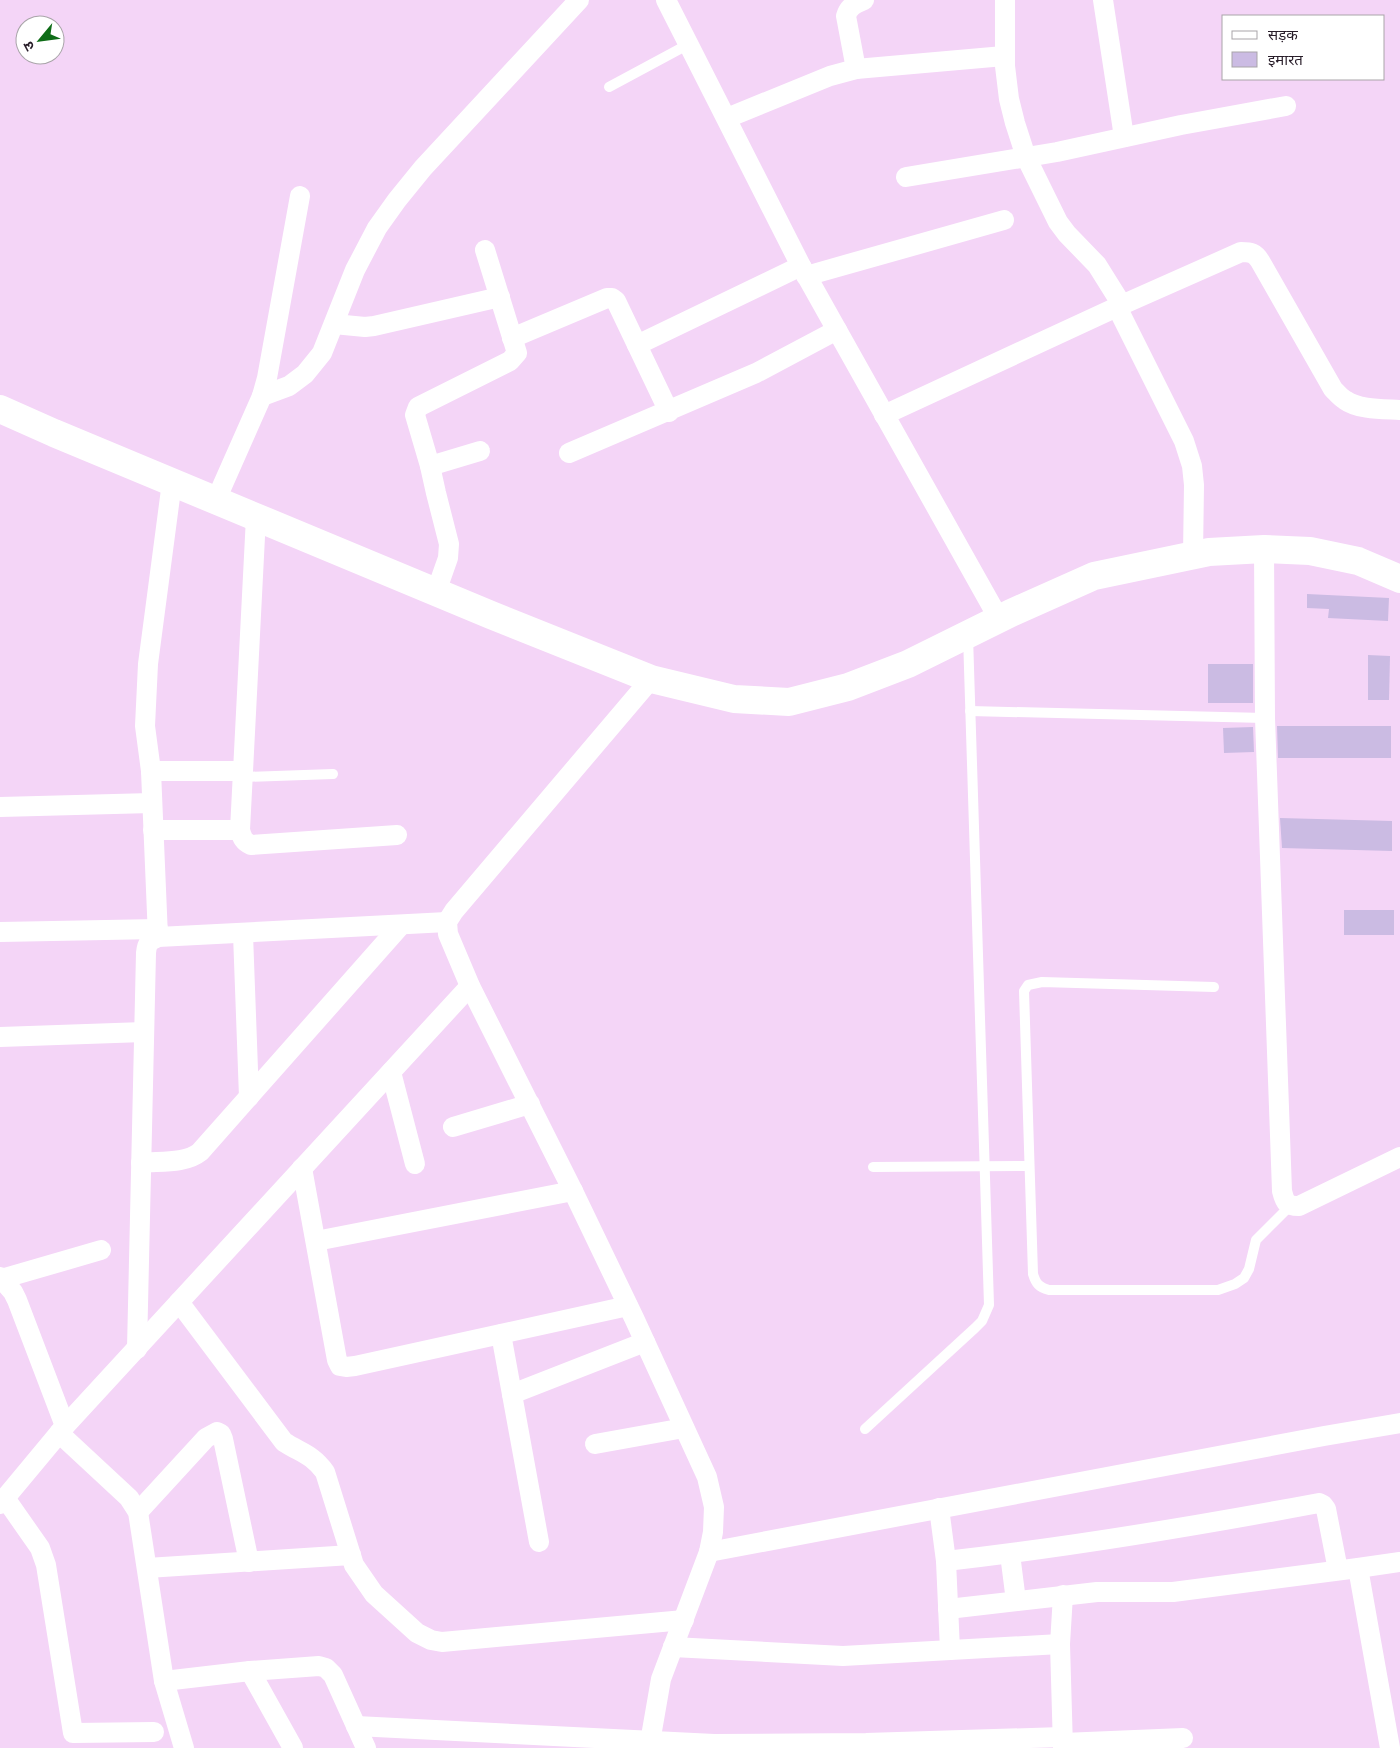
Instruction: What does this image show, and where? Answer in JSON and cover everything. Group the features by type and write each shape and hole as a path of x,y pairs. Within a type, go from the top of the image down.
{"street":[{"path":"262,396 289,386 305,374 322,353 355,270 377,228 397,200 423,168 579,0"},
{"path":"666,0 804,271 999,619"},
{"path":"856,69 846,16 848,10 854,4 864,0"},
{"path":"1004,0 1004,56 1009,99 1026,157 1058,222 1097,265 1119,306 1184,442 1192,466 1194,485 1193,555"},
{"path":"1103,0 1124,137"},
{"path":"726,118 830,76 856,69 1004,56"},
{"path":"906,177 1026,157 1286,106"},
{"path":"216,500 262,396 267,378 300,196"},
{"path":"636,346 804,271 1004,220"},
{"path":"436,592 449,552 430,466 415,415 418,407 510,361 516,354 485,250"},
{"path":"884,415 1119,306 1241,252 1250,252 1256,255 1333,389 1345,401 1374,408 1400,410"},
{"path":"334,324 374,326 500,297"},
{"path":"512,338 607,298 612,298 616,301 669,412"},
{"path":"569,453 669,412 756,373 837,330"},
{"path":"0,409 436,592 651,679 734,699 789,702 848,687 908,664 999,619 1094,576 1209,552 1264,548 1310,551 1358,561 1400,579"},
{"path":"430,466 480,451"},
{"path":"158,933 151,771 145,726 148,664 172,482"},
{"path":"256,517 240,830 246,842 252,845 397,835"},
{"path":"1264,548 1265,718 1282,1191 1284,1202 1290,1206 1299,1206 1400,1157"},
{"path":"650,1744 661,1679 709,1552 713,1532 714,1507 707,1477 573,1191 470,986 448,934 447,922 651,679"},
{"path":"151,771 243,774"},
{"path":"0,807 152,803"},
{"path":"153,830 240,830"},
{"path":"0,932 243,934 447,922"},
{"path":"141,1162 194,1157 401,925"},
{"path":"136,1348 147,946 150,940 158,933"},
{"path":"243,934 249,1097"},
{"path":"154,1732 73,1733 46,1565 40,1548 2,1501 62,1430 136,1348 470,986"},
{"path":"0,1037 144,1032"},
{"path":"391,1072 416,1164"},
{"path":"453,1127 530,1104"},
{"path":"302,1168 337,1360 340,1366 346,1368 628,1306"},
{"path":"316,1241 573,1191"},
{"path":"101,1250 1,1278 17,1300 62,1430 129,1498 138,1512 164,1681 184,1748"},
{"path":"179,1302 284,1442 305,1452 318,1462 326,1472 350,1555 359,1574 374,1594 417,1634 442,1642 684,1620"},
{"path":"501,1334 539,1542"},
{"path":"512,1394 645,1342"},
{"path":"709,1552 1400,1423"},
{"path":"595,1444 684,1428"},
{"path":"138,1512 206,1438 217,1432 221,1434 223,1439 250,1562"},
{"path":"946,1561 1010,1554 1319,1503 1326,1509 1338,1570"},
{"path":"939,1508 946,1561 950,1650"},
{"path":"1010,1554 1016,1601"},
{"path":"147,1568 350,1555"},
{"path":"948,1608 1097,1592 1173,1592 1400,1562"},
{"path":"1358,1568 1390,1748"},
{"path":"1063,1595 1060,1644 1063,1742"},
{"path":"673,1647 843,1656 1060,1644"},
{"path":"164,1681 250,1671 319,1666 326,1668 333,1675 366,1748"},
{"path":"250,1671 293,1748"},
{"path":"356,1726 650,1744 1063,1742 1183,1738"}],"lane":[{"path":"609,87 689,44"},
{"path":"865,1429 982,1321 989,1305 968,634"},
{"path":"970,712 1265,718"},
{"path":"243,774 333,774"},
{"path":"1214,986 1042,982 1028,985 1024,991 1033,1274 1040,1287 1049,1290 1218,1290 1235,1284 1244,1278 1249,1269 1256,1240 1290,1206"},
{"path":"873,1167 1029,1166"}],"building":[{"path":"1307,594 1389,598 1388,621 1328,618 1329,609 1307,608"},
{"path":"1368,655 1390,656 1389,700 1368,700"},
{"path":"1208,664 1253,664 1253,703 1208,703"},
{"path":"1277,726 1391,726 1391,758 1278,758"},
{"path":"1253,727 1254,752 1224,753 1223,728"},
{"path":"1280,818 1392,821 1392,851 1282,848"},
{"path":"1344,910 1394,910 1394,935 1344,935"}]}
